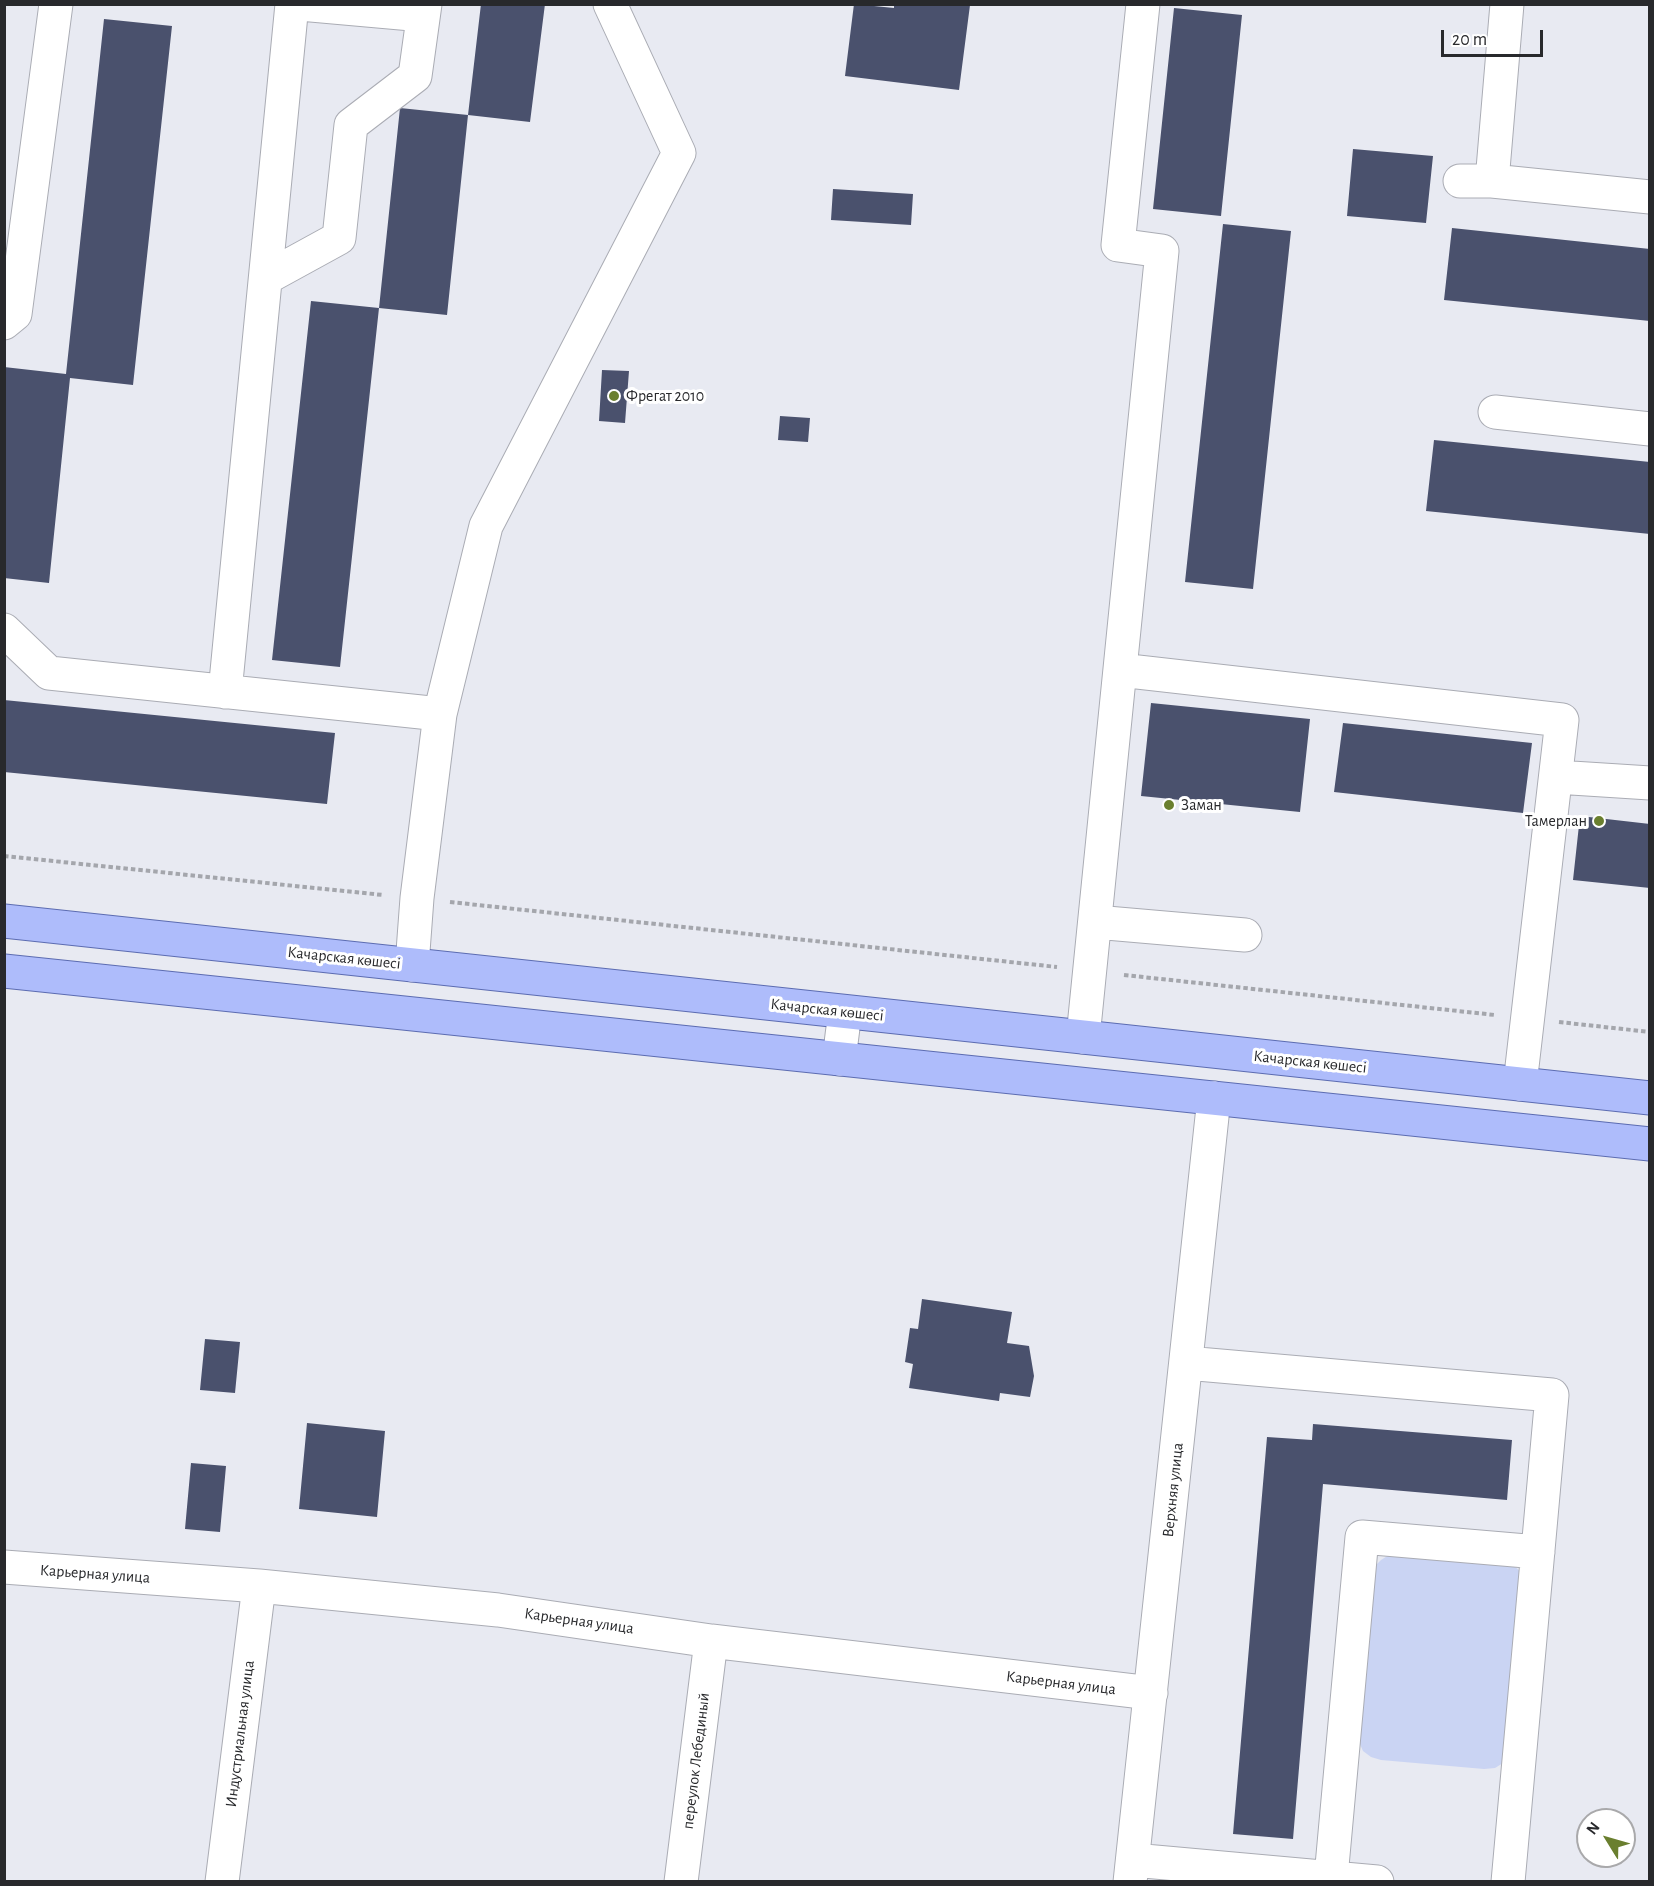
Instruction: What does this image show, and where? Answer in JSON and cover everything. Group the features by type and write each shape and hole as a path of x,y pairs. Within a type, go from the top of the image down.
{"main road":[{"name":"Качарская көшесі","path":"4,921 1650,1098"},
{"path":"4,971 1650,1144"}],"street":[{"path":"4,322 15,314 56,4"},
{"path":"225,692 292,4"},
{"path":"266,278 339,238 351,125 415,76 424,10 300,4"},
{"path":"412,965 417,898 440,714 486,526 679,153 610,4"},
{"path":"1083,1037 1162,251 1118,245 1143,4"},
{"path":"1507,4 1476,181 1650,197"},
{"path":"1495,412 1650,429"},
{"path":"4,630 49,673 440,714"},
{"path":"1120,670 1562,720 1520,1084"},
{"path":"1556,777 1650,783"},
{"path":"1095,922 1245,935"},
{"path":"839,1059 845,1012"},
{"name":"Верхняя улица","path":"1131,1871 1214,1098"},
{"path":"1186,1363 1552,1395 1508,1881"},
{"path":"1331,1877 1362,1537 1538,1552"},
{"name":"Карьерная улица","path":"4,1567 259,1586 498,1610 711,1641 1151,1693"},
{"name":"Индустриальная улица","path":"222,1881 259,1586"},
{"name":"переулок Лебединый","path":"681,1881 711,1641"},
{"path":"1131,1871 1331,1877 1377,1881"}],"path":[{"path":"4,856 417,898 1650,1032"}],"shaded area":[{"path":"1389,1555 1513,1565 1521,1572 1503,1763 1495,1768 1381,1760 1363,1751 1359,1742 1374,1567"}],"building":[{"path":"481,4 545,4 530,122 468,115"},
{"path":"854,4 894,8 894,5 970,5 959,90 845,76"},
{"path":"1174,8 1242,15 1221,216 1153,209"},
{"path":"104,19 172,26 133,385 70,378 49,583 4,578 4,367 66,374"},
{"path":"400,108 468,115 447,315 379,308"},
{"path":"1353,149 1433,156 1426,223 1347,216"},
{"path":"833,189 913,194 911,225 831,220"},
{"path":"1223,224 1291,231 1253,589 1185,582"},
{"path":"1452,228 1650,249 1650,321 1444,300"},
{"path":"311,301 379,308 340,667 272,660"},
{"name":"Фрегат 2010","path":"602,370 629,371 625,423 599,421"},
{"path":"780,416 810,418 808,442 778,440"},
{"path":"1434,440 1650,462 1650,534 1426,511"},
{"path":"4,700 335,733 327,804 4,772"},
{"path":"1151,703 1310,719 1300,812 1141,796"},
{"path":"1343,723 1532,743 1523,813 1334,792"},
{"path":"1580,816 1650,824 1650,888 1573,880"},
{"path":"922,1299 1012,1312 1007,1343 1029,1346 1034,1376 1030,1397 1000,1393 999,1401 909,1388 913,1364 905,1362 910,1328 918,1329"},
{"path":"205,1339 240,1342 235,1393 200,1390"},
{"path":"307,1423 385,1431 377,1517 299,1509"},
{"path":"1313,1424 1512,1440 1507,1500 1323,1484 1293,1839 1233,1834 1267,1437 1312,1440"},
{"path":"191,1463 226,1466 220,1532 185,1529"}],"place":[{"name":"Фрегат 2010","path":"614,396"},
{"name":"Заман","path":"1169,805"},
{"name":"Тамерлан","path":"1599,821"}]}
